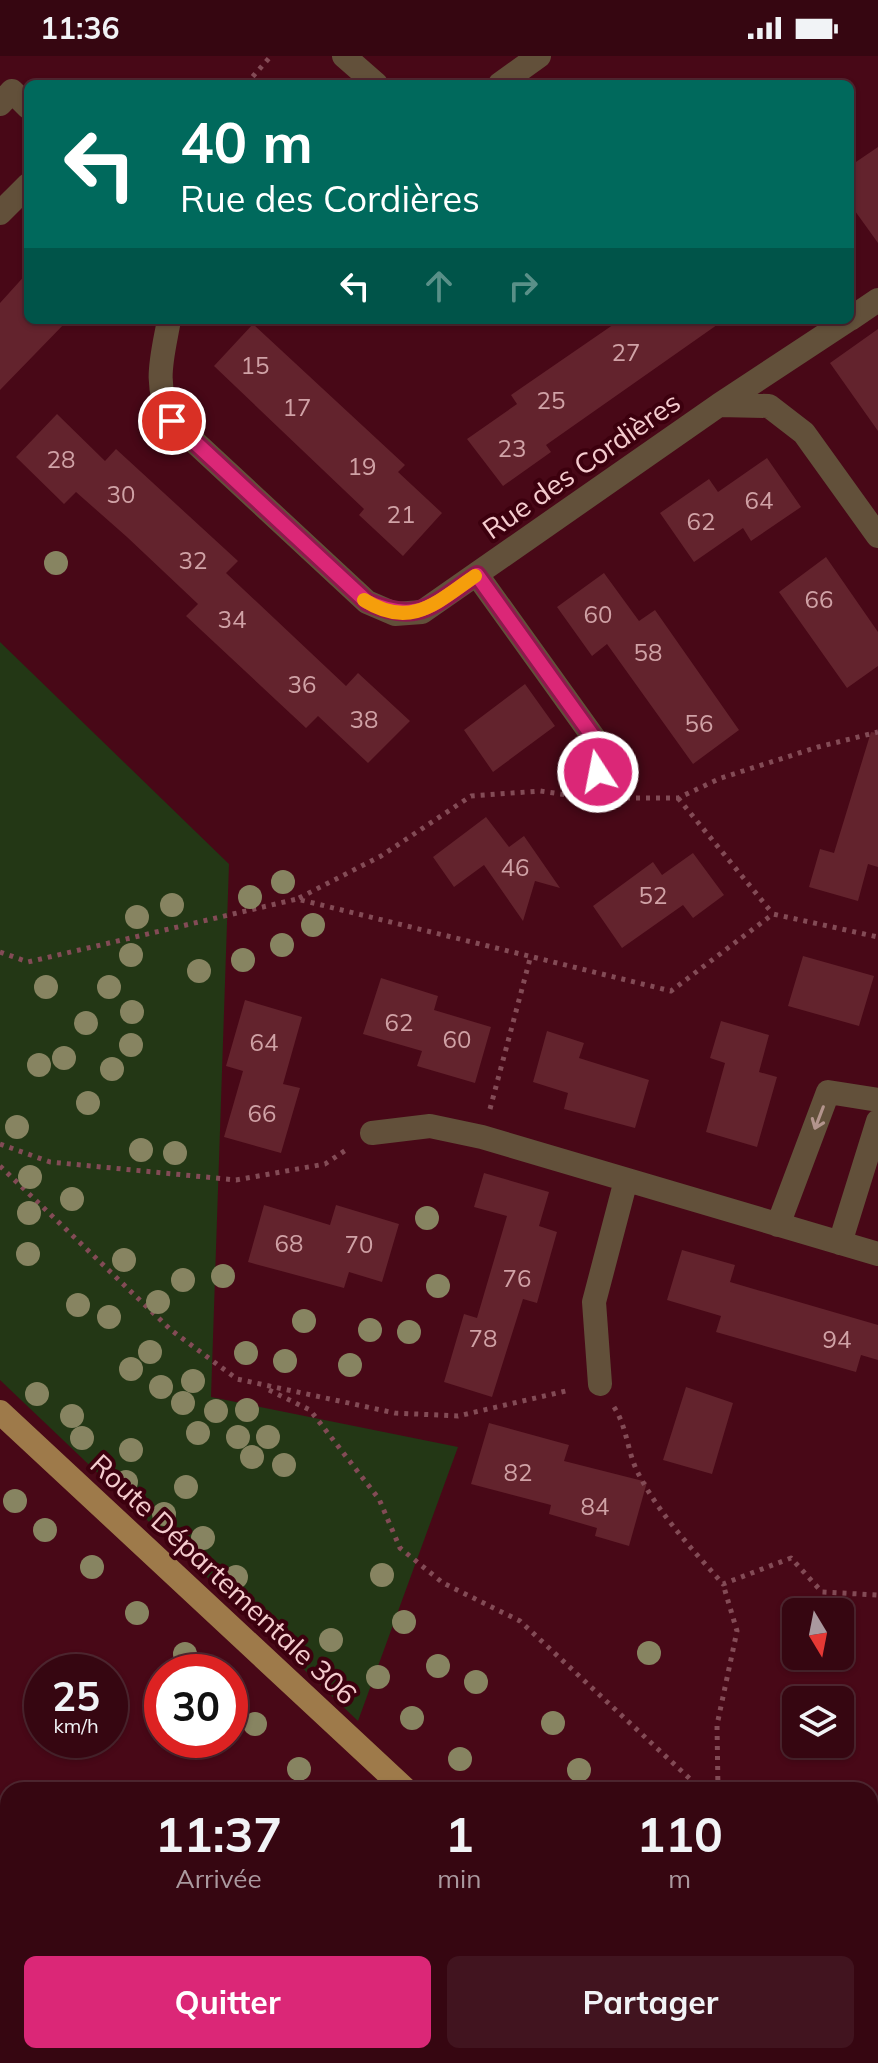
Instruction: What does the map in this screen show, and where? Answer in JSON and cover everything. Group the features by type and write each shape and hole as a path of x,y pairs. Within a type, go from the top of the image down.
{"main road":[{"name":"Route Départementale 306","path":"0,1412 397,1782"}],"street":[{"path":"344,56 371,80"},
{"path":"506,80 539,56"},
{"path":"0,104 12,91 24,103"},
{"path":"0,213 24,189"},
{"name":"Rue des Cordières","path":"854,316 878,300"},
{"name":"Rue des Cordières","path":"168,324 160,385 161,399 172,421 367,602 395,614 422,612 719,405 841,324"},
{"name":"Rue des Cordières","path":"719,405 769,406 804,433 878,536"},
{"name":"Rue des Cordières","path":"477,575 599,745 597,798"},
{"path":"778,1225 828,1092 878,1100"},
{"path":"840,1243 878,1121"},
{"path":"372,1133 430,1126 482,1137 878,1254"},
{"path":"600,1384 594,1302 626,1180"}],"path":[{"path":"250,80 271,56"},
{"path":"0,952 28,962 297,899 381,856 471,796 540,791 597,798 678,798 735,774 878,732"},
{"path":"678,798 773,914 878,937"},
{"path":"297,899 671,991 773,914"},
{"path":"482,1137 531,955"},
{"path":"0,1144 50,1162 236,1180 325,1164 372,1133"},
{"path":"0,1166 171,1330 237,1379 395,1413 458,1416 600,1384 622,1419 637,1469 672,1525 723,1584 737,1631 717,1725 718,1782"},
{"path":"257,1385 310,1410 379,1499 400,1548 443,1583 520,1621 693,1782"},
{"path":"723,1584 791,1558 822,1592 878,1595"}],"green space":[{"path":"0,642 229,864 211,1397 458,1447 358,1721 0,1380"}],"building":[{"path":"878,147 878,243 854,210 854,163"},
{"path":"24,276 24,324 64,324 0,390 0,303"},
{"path":"253,324 405,465 398,472 442,513 403,556 359,515 364,509 214,366"},
{"path":"614,324 718,324 546,445 551,452 503,486 467,439 517,404 511,395"},
{"path":"878,329 878,431 830,363"},
{"path":"57,414 105,461 116,449 238,561 226,573 346,686 358,673 410,721 368,763 318,716 306,728 186,616 198,604 127,537 76,492 64,504 16,457"},
{"path":"767,458 801,507 751,541 743,528 694,562 660,513 709,479 718,492"},
{"path":"826,557 878,632 878,666 847,688 779,592"},
{"path":"604,573 639,621 655,610 739,730 693,764 607,644 592,656 557,607"},
{"path":"525,684 555,726 493,772 464,730"},
{"path":"871,732 878,733 878,867 868,864 858,901 809,887 820,849 834,853"},
{"path":"486,817 509,847 524,836 560,888 535,881 523,921 484,865 454,887 433,857"},
{"path":"693,853 724,895 693,918 683,905 622,948 593,906 653,862 662,875"},
{"path":"803,956 874,976 859,1026 788,1006"},
{"path":"381,978 438,996 434,1010 491,1027 475,1083 417,1066 422,1051 363,1034"},
{"path":"245,1000 302,1017 283,1084 300,1088 281,1153 224,1137 243,1071 226,1066"},
{"path":"721,1021 769,1035 759,1072 777,1077 757,1147 706,1132 725,1063 710,1058"},
{"path":"547,1031 584,1043 579,1058 649,1080 635,1128 564,1109 568,1093 533,1082"},
{"path":"484,1173 549,1192 539,1226 557,1232 537,1303 523,1299 492,1397 444,1382 464,1314 477,1318 507,1216 474,1207"},
{"path":"264,1205 330,1225 336,1205 399,1224 382,1282 349,1272 344,1288 248,1262"},
{"path":"682,1250 735,1265 730,1282 878,1325 878,1360 861,1355 856,1372 716,1332 721,1316 667,1300"},
{"path":"686,1387 733,1403 712,1474 663,1460"},
{"path":"489,1423 569,1445 564,1461 647,1482 629,1546 595,1536 597,1528 549,1514 551,1505 471,1484"}],"slow traffic":[{"path":"364,600 395,614 422,612 475,576"}],"route":[{"path":"172,421 367,602 395,614 422,612 477,575 599,745 598,772"}]}
